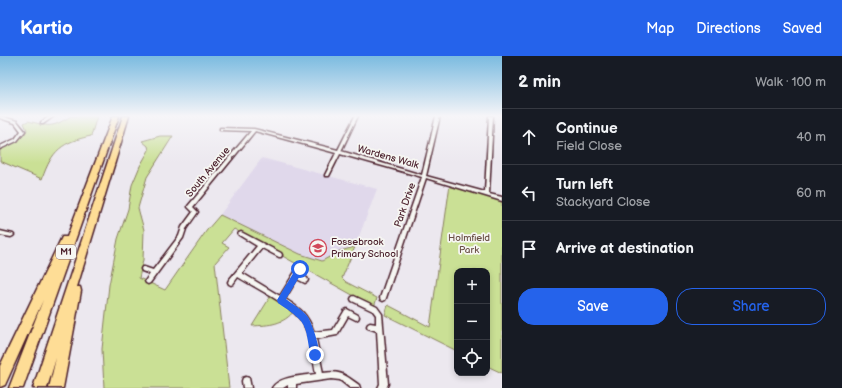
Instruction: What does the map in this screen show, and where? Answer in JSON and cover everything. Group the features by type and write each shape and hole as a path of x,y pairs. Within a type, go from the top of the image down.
{"highway":[{"name":"M1","path":"16,388 110,131"},
{"name":"M1","path":"40,388 121,131"},
{"path":"0,380 49,272 85,201"},
{"path":"56,388 83,256"}],"street":[{"path":"0,148 16,140 23,131"},
{"name":"South Avenue","path":"154,273 181,237 186,224 195,215 196,212 190,207 253,131"},
{"name":"Wardens Walk","path":"260,131 339,152 502,199"},
{"path":"327,175 349,131"},
{"name":"Park Drive","path":"383,298 424,177 434,131"},
{"path":"487,194 490,131"},
{"path":"0,233 11,235"},
{"path":"241,234 278,255"},
{"path":"231,282 261,245"},
{"path":"144,269 154,273 148,281"},
{"path":"281,300 300,269"},
{"path":"238,274 281,300 304,319 311,336 320,377"},
{"path":"296,275 305,280"},
{"path":"354,299 375,309 379,314 383,353 384,384 382,388"},
{"path":"311,336 335,333 347,312 356,317"},
{"path":"370,326 380,328"},
{"path":"276,388 285,382 292,385 331,375 342,377 352,386"}],"shaded area":[{"name":"Fossebrook Primary School","path":"262,158 377,189 342,281 219,216"}],"green space":[{"path":"26,131 92,131 91,136 73,141 59,149 50,161 42,179 0,161 0,149 15,142"},
{"path":"160,136 173,136 147,177 138,208 144,230 143,260 139,278 165,290 207,230 220,215 300,254 322,261 340,251 355,247 342,278 346,282 377,298 374,307 234,229 222,243 229,247 215,263 229,388 104,388 102,349 109,285 118,239 128,209 132,185 149,150 148,146 142,141"},
{"name":"Holmfield Park","path":"450,184 502,199 502,373 490,367 490,268 454,268 454,350 385,315 388,305 430,327"},
{"path":"271,294 295,310 286,319 276,323 252,326 267,302"}],"place":[{"name":"Fossebrook Primary School","path":"318,248"}],"route":[{"path":"300,269 281,300 295,310 304,319 311,336 315,355"}]}
